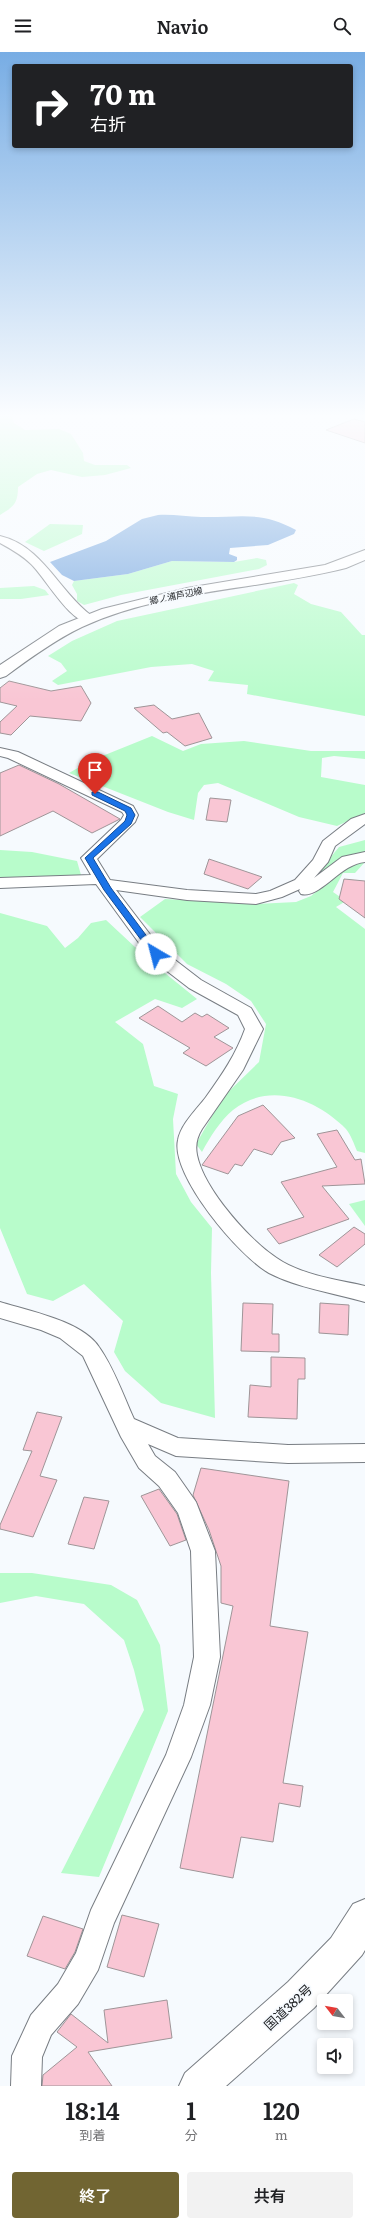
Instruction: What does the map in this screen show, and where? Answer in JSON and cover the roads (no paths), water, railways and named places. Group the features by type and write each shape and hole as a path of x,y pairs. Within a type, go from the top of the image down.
{"main road":[{"name":"郷ノ浦芦辺線","path":"0,672 58,634 88,619 159,600 247,581 335,566 365,554"},
{"name":"国道382号","path":"198,2086 285,2011 341,1954 360,1928 365,1916"}],"street":[{"path":"0,539 21,549 34,561 73,610 88,619"},
{"path":"0,752 13,754 128,809 131,815 128,822 88,858 103,882 156,954 195,984 245,1012 254,1029 248,1048 197,1122 187,1141 193,1174 207,1196 253,1251 277,1268 365,1294"},
{"path":"0,883 103,882 187,895 256,898 268,896 301,883 320,862 328,844 356,822 365,818"},
{"path":"268,896 282,899 297,896 314,887 340,863 355,857 365,857"},
{"path":"0,1310 48,1324 67,1332 91,1351 147,1462 167,1479 188,1509 202,1551 207,1657 197,1705 178,1757 101,1920 88,1960 68,1994 41,2025 27,2056 26,2086"},
{"path":"127,1425 176,1447 288,1454 365,1453"}],"water":[{"path":"158,515 260,517 283,524 296,530 294,534 268,545 230,548 229,554 237,557 237,560 234,562 172,561 128,574 74,581 62,575 50,562 106,541 142,519"}]}
